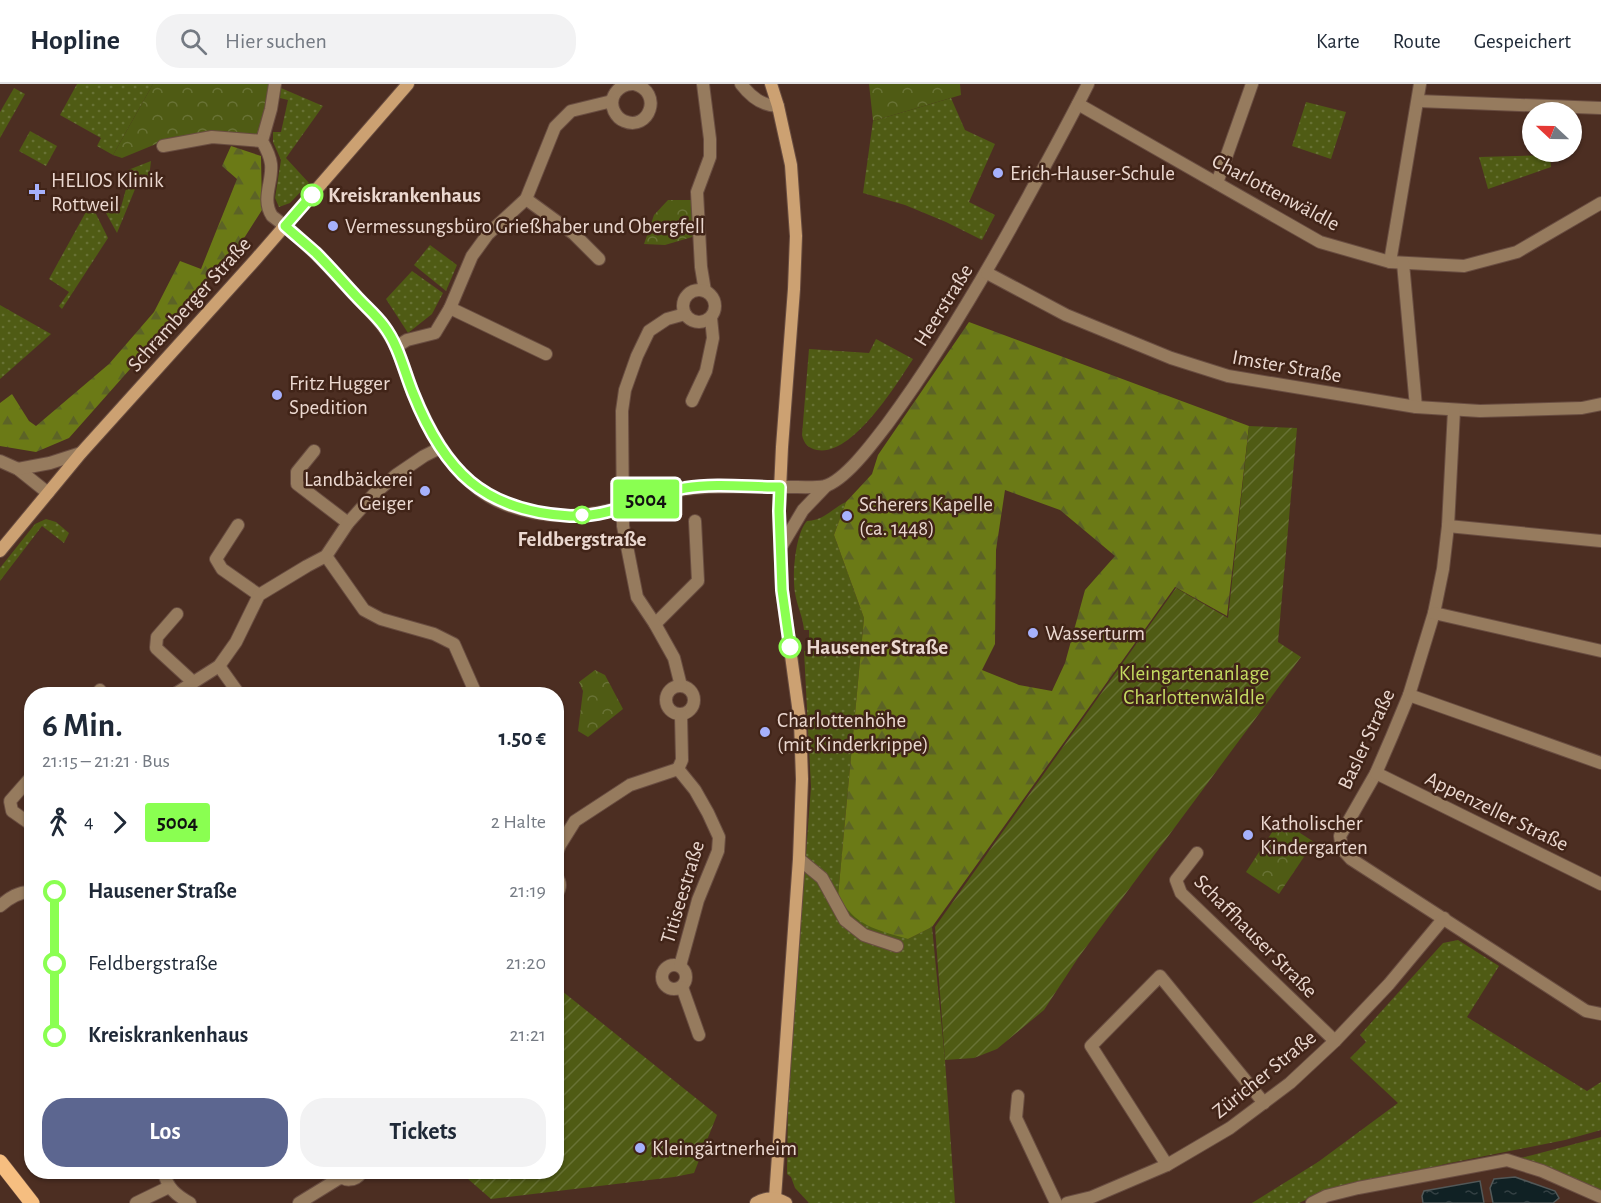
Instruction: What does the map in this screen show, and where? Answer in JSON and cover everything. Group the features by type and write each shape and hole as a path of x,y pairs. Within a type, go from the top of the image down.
{"main road":[{"name":"Schramberger Straße","path":"0,551 81,453 285,226 408,84"},
{"path":"756,1203 768,1198 781,1201 802,779 800,721 782,590 780,487 796,236 791,165 771,84"},
{"path":"4,1167 32,1203"}],"street":[{"path":"275,84 262,141 271,165 268,210 272,216 315,252 384,326 396,347 414,395 440,448 457,469 478,489 505,504 546,514 573,516 597,513 687,488 826,486"},
{"path":"633,84 645,89 651,100 650,111 642,120 630,123 615,114 612,103 621,87 633,84"},
{"path":"703,84 710,157 697,192 701,267 705,291"},
{"path":"741,84 760,102 769,106 778,106"},
{"name":"Heerstraße","path":"781,547 803,510 870,447 914,388 987,273 1088,84"},
{"path":"1217,183 1252,84"},
{"path":"1416,407 1396,262 1420,84"},
{"path":"1418,101 1601,108"},
{"path":"396,347 407,340 435,333 450,308 472,256 488,234 526,199 555,127 571,111 612,103"},
{"name":"Charlottenwäldle","path":"1078,104 1320,242 1396,262 1464,266 1517,252 1601,203"},
{"path":"163,146 212,137 262,141"},
{"path":"526,199 574,234 599,259"},
{"name":"Imster Straße","path":"987,273 1066,315 1171,358 1228,376 1416,407 1454,410 1540,410 1582,408 1601,404"},
{"path":"694,291 705,291 712,296 716,305 715,310 707,321 697,322 688,318 683,309 685,298 694,291"},
{"path":"450,308 546,354"},
{"path":"681,686 674,658 637,597 623,526 621,411 625,390 649,331 667,319 686,315"},
{"path":"692,401 706,371 713,338 711,318"},
{"name":"Basler Straße","path":"1454,410 1448,526 1443,569 1434,613 1409,695 1376,773 1340,836 1342,849 1351,859 1586,1011 1601,1014"},
{"path":"186,687 219,666 236,642 259,596 326,556 348,523 374,494 396,475 440,448"},
{"path":"314,451 297,472 297,484 348,523"},
{"path":"18,469 50,463 81,453"},
{"path":"0,461 18,469 48,493"},
{"path":"655,624 698,581 695,521"},
{"path":"238,525 216,559 222,569 259,596"},
{"path":"1448,526 1601,541"},
{"path":"326,556 364,610 381,619 434,634 454,644 473,687"},
{"path":"1434,613 1601,651"},
{"path":"177,614 157,637 156,648 193,682"},
{"path":"219,666 234,687"},
{"path":"681,686 692,693 694,702 691,710 681,715 669,710 666,701 668,692 681,686"},
{"path":"1409,695 1601,763"},
{"path":"564,839 575,821 630,785 678,769 682,760 681,715"},
{"name":"Titiseestraße","path":"678,769 695,790 719,837 718,851 699,900 680,966"},
{"name":"Appenzeller Straße","path":"1376,773 1601,884"},
{"path":"24,785 10,801 12,811 24,819"},
{"name":"Schaffhauser Straße","path":"1197,853 1176,880 1181,892 1335,1041"},
{"path":"799,859 822,878 845,920 864,935 897,946"},
{"path":"0,906 8,899 24,892"},
{"name":"Züricher Straße","path":"1067,1203 1092,1197 1167,1165 1230,1128 1264,1103 1290,1083 1335,1041 1397,975 1444,918"},
{"path":"676,964 686,972 685,984 682,987 670,989 666,987 662,980 663,972 668,966 676,964"},
{"path":"1167,1165 1091,1046 1160,976 1264,1103"},
{"path":"682,987 699,1035"},
{"path":"1018,1096 1017,1118 1056,1203"},
{"path":"1312,1203 1326,1196 1358,1188 1507,1160 1542,1171 1601,1197"},
{"path":"166,1179 169,1188 178,1197 190,1203"},
{"path":"299,1203 338,1179"},
{"path":"136,1203 169,1188"}],"green space":[{"path":"77,84 153,84 113,155 97,146 101,138 60,115"},
{"path":"153,84 271,84 259,139 209,134 173,137 122,158 113,155"},
{"path":"869,84 960,84 961,95 873,121"},
{"path":"14,88 25,94 0,138 0,112"},
{"path":"281,88 323,106 286,158 309,183 290,203 279,207 275,198 281,160 273,142 273,132 281,132 288,100 280,98"},
{"path":"951,98 965,130 995,144 969,202 995,215 982,240 905,205 863,193 873,121"},
{"path":"1306,102 1346,112 1331,159 1292,146"},
{"path":"30,131 57,146 46,166 19,151"},
{"path":"231,146 261,156 262,210 239,246 69,438 36,452 0,446 0,403 12,394 29,421 36,426 109,364 154,312 180,261 201,269 237,179 222,166"},
{"path":"1522,156 1522,162 1551,162 1551,167 1488,189 1479,157"},
{"path":"151,161 149,178 140,177 117,233 101,204 107,202 121,207 129,178 119,179 128,170"},
{"path":"668,200 692,200 699,235 665,245 644,244 654,215"},
{"path":"87,210 95,212 108,238 62,309 59,306 69,292 49,279"},
{"path":"430,245 457,265 446,291 414,265"},
{"path":"412,271 443,293 432,314 408,333 386,299"},
{"path":"0,305 51,334 0,379"},
{"path":"969,322 1249,426 1227,616 1175,587 932,927 908,939 877,929 859,920 838,896 864,618 834,535 846,502 872,474 878,455","holes":["1005,490 1060,510 1115,556 1085,590 1065,663 1052,691 1019,685 982,670 995,644 996,550"]},
{"path":"876,339 913,359 872,417 858,431 830,449 817,450 809,447 802,435 809,349 869,353"},
{"name":"Kleingartenanlage Charlottenwäldle","path":"1249,426 1297,428 1278,642 1301,657 1078,958 1044,1010 997,1049 974,1058 945,1060 935,927 1176,588 1228,618"},
{"path":"846,502 834,535 864,618 838,896 908,939 932,927 945,1060 955,1203 809,1203 795,1188 791,1177 787,1174 788,1092 811,787 804,651 809,650 809,630 804,630 796,598 794,566 797,545 807,521 823,516"},
{"path":"46,519 56,522 69,533 64,543 42,526 0,581 0,568 35,524"},
{"path":"595,670 605,675 623,709 588,737 578,731 583,691 579,682"},
{"path":"1280,820 1314,842 1279,894 1246,872"},
{"path":"1458,940 1499,966 1467,1017 1587,1091 1601,1082 1601,1130 1316,1195 1299,1203 1252,1203 1318,1162 1398,1103 1350,1058 1366,1042 1360,1035 1443,943"},
{"path":"564,993 717,1115 694,1173 491,1199 468,1179 564,1179"},
{"path":"1601,1137 1601,1195 1513,1160"}],"water":[{"path":"1515,1177 1555,1191 1559,1198 1553,1203 1493,1203 1490,1188 1494,1179"},
{"path":"1480,1181 1484,1203 1423,1203 1424,1191"}],"bus line":[{"name":"5004","path":"312,195 285,226 315,252 384,326 396,347 414,395 440,448 457,469 478,489 505,504 524,510 573,516 610,510 687,488 780,487 782,590 790,647"}],"place":[{"name":"Erich-Hauser-Schule","path":"998,173"},
{"name":"HELIOS Klinik Rottweil","path":"37,192"},
{"name":"Kreiskrankenhaus","path":"312,195"},
{"name":"Vermessungsbüro Grießhaber und Obergfell","path":"333,226"},
{"name":"Fritz Hugger Spedition","path":"277,395"},
{"name":"Landbäckerei Geiger","path":"425,491"},
{"name":"Feldbergstraße","path":"582,515"},
{"name":"Scherers Kapelle (ca. 1448)","path":"847,516"},
{"name":"Wasserturm","path":"1033,633"},
{"name":"Hausener Straße","path":"790,647"},
{"name":"Charlottenhöhe (mit Kinderkrippe)","path":"765,732"},
{"name":"Katholischer Kindergarten","path":"1248,835"},
{"name":"Kleingärtnerheim","path":"640,1148"}]}
